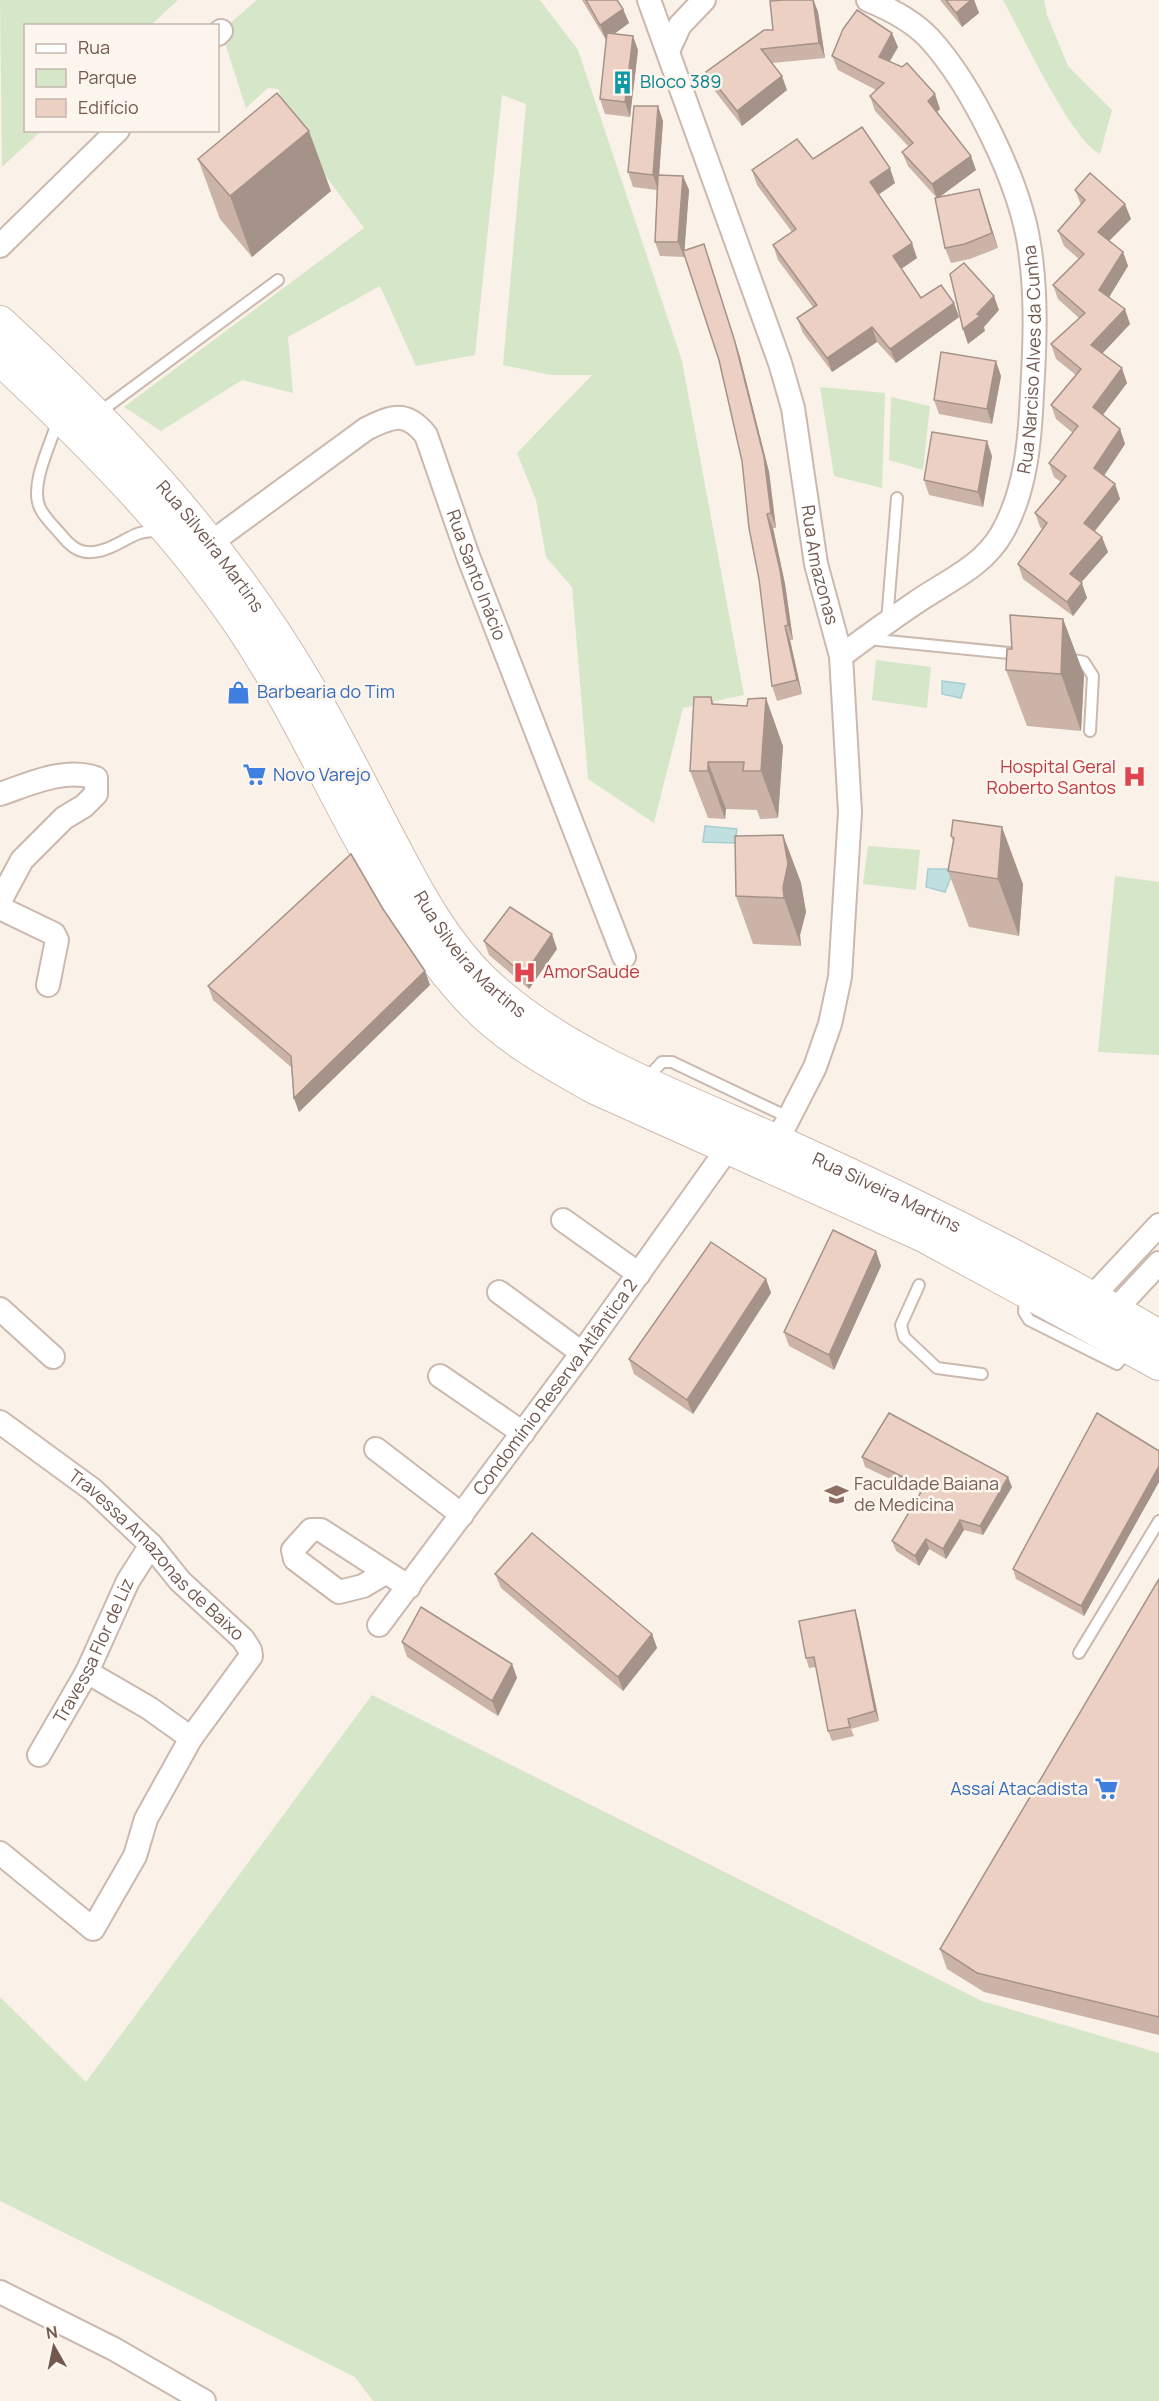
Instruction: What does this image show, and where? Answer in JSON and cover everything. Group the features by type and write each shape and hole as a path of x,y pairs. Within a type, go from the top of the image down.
{"main road":[{"name":"Rua Silveira Martins","path":"0,322 134,452 212,542 272,627 310,689 419,895 452,944 479,976 534,1023 570,1045 644,1081 783,1129 933,1212 1096,1311 1130,1348 1159,1364"},
{"name":"Rua Silveira Martins","path":"0,359 102,458 168,534 249,639 288,701 404,915 467,998 496,1024 552,1064 595,1088 924,1236 1025,1291 1096,1311 1159,1336"}],"street":[{"name":"Rua Amazonas","path":"649,0 780,363 793,408 816,564 842,656 850,812 840,977 830,1023 815,1067 783,1129"},
{"path":"668,51 680,25 704,0"},
{"name":"Rua Narciso Alves da Cunha","path":"842,656 887,622 971,566 1001,535 1014,509 1022,481 1031,414 1034,295 1029,242 1017,193 976,109 954,70 928,37 896,12 868,0"},
{"path":"0,246 116,132"},
{"name":"Rua Santo Inácio","path":"212,542 366,429 388,418 402,417 417,423 426,435 468,556 624,957"},
{"path":"0,794 66,774 83,773 96,778 98,785 96,794 84,806 64,818 22,860 0,901"},
{"path":"0,908 54,934 57,940 48,985"},
{"name":"Condomínio Reserva Atlântica 2","path":"379,1625 582,1353 728,1148"},
{"path":"563,1220 639,1274"},
{"path":"1096,1311 1159,1226"},
{"path":"1096,1311 1159,1263"},
{"path":"499,1292 582,1353"},
{"path":"0,1308 53,1357"},
{"path":"440,1376 523,1433"},
{"name":"Travessa Amazonas de Baixo","path":"0,1422 93,1490 152,1545 180,1581 250,1650 251,1656 191,1738 146,1819 135,1856 93,1929 0,1852"},
{"path":"376,1449 462,1515"},
{"name":"Travessa Flor de Liz","path":"39,1755 87,1672 114,1608 152,1545"},
{"path":"385,1574 409,1587"},
{"path":"87,1672 149,1708 191,1738"},
{"path":"0,2292 114,2349 204,2401"}],"lane":[{"path":"97,415 278,280"},
{"path":"59,417 39,476 37,499 41,510 71,547 82,552 97,552 140,531 168,534"},
{"path":"887,622 897,498"},
{"path":"864,639 1028,655"},
{"path":"1051,657 1084,662 1090,668 1093,676 1090,731"},
{"path":"919,1286 902,1325 904,1337 937,1368 982,1374"},
{"path":"1025,1291 1024,1312 1029,1320 1117,1364 1130,1348"},
{"path":"1079,1653 1159,1521"}],"green space":[{"path":"0,0 178,0 152,24 24,24 24,132 40,132 2,167"},
{"path":"257,0 540,0 578,50 682,361 744,695 683,708 654,823 588,779 572,587 546,557 536,500 517,453 592,375 551,375 503,365 526,104 502,95 475,355 416,366 380,286 288,337 293,393 242,380 161,431 124,407 364,228 303,145 278,89 268,88 246,108 221,31"},
{"path":"1003,0 1044,0 1047,15 1068,66 1112,110 1100,154 1089,145 1062,108"},
{"path":"820,387 885,393 882,488 834,476"},
{"path":"891,397 930,406 923,470 889,460"},
{"path":"876,660 931,667 927,708 872,700"},
{"path":"868,846 920,850 916,890 863,884"},
{"path":"1115,876 1159,882 1159,1055 1098,1052"},
{"path":"372,1695 982,2001 1159,2053 1159,2401 373,2401 355,2377 0,2201 0,1997 86,2082"}],"water":[{"path":"942,681 965,684 961,698 942,694"},
{"path":"705,826 737,829 735,843 703,842"},
{"path":"928,869 954,869 945,892 926,887"}],"building":[{"path":"586,0 617,0 623,9 600,25"},
{"path":"813,0 819,43 761,49 782,76 737,111 706,72 764,30 773,30 770,1"},
{"path":"946,0 971,0 956,13"},
{"path":"857,10 892,33 879,57 902,67 907,63 935,94 928,101 971,156 932,184 902,152 913,143 870,96 884,83 832,56 843,29"},
{"path":"607,33 633,36 625,102 600,99"},
{"path":"277,93 309,131 230,196 198,159"},
{"path":"634,106 658,106 653,175 628,172"},
{"path":"862,127 890,168 870,182 912,243 893,256 921,298 941,285 954,303 890,349 872,327 827,358 797,318 817,305 773,245 796,229 752,170 797,139 813,159"},
{"path":"1090,173 1125,204 1098,232 1123,252 1099,290 1125,309 1091,345 1122,368 1093,407 1120,429 1094,468 1115,484 1084,523 1102,537 1070,574 1082,583 1067,602 1018,564 1047,523 1035,513 1066,476 1049,463 1078,426 1051,405 1081,369 1051,344 1085,313 1053,285 1084,254 1058,231 1085,200 1075,190"},
{"path":"658,175 683,176 678,242 655,242"},
{"path":"979,189 992,233 965,244 945,248 935,198"},
{"path":"704,244 735,342 764,457 771,513 767,514 780,570 788,625 785,626 797,680 772,686 759,579 749,528 742,461 719,360 683,251"},
{"path":"964,263 994,296 977,314 980,316 963,329 950,274"},
{"path":"941,352 996,361 987,409 934,400"},
{"path":"932,432 987,441 978,492 924,480"},
{"path":"1010,615 1063,619 1061,674 1006,670 1007,649 1012,649"},
{"path":"694,697 711,697 712,704 747,706 748,699 766,698 761,771 743,771 744,762 708,762 708,771 690,771"},
{"path":"953,820 1002,827 998,879 948,871 954,838 951,836"},
{"path":"783,835 788,864 783,887 784,898 736,896 735,836"},
{"path":"351,854 383,909 425,971 294,1098 291,1056 208,986"},
{"name":"AmorSaude","path":"510,907 552,934 524,975 484,941"},
{"path":"833,1230 876,1251 829,1355 784,1332"},
{"path":"711,1242 766,1279 687,1400 629,1359"},
{"path":"889,1413 1008,1477 980,1526 960,1520 943,1549 926,1539 915,1556 892,1541 924,1487 862,1457"},
{"path":"1097,1413 1159,1451 1159,1466 1081,1606 1013,1569"},
{"path":"532,1533 652,1634 618,1677 495,1574"},
{"name":"Assaí Atacadista","path":"1159,1579 1159,2017 977,1973 940,1949"},
{"path":"421,1607 512,1664 492,1701 402,1642"},
{"path":"855,1610 875,1711 848,1719 850,1727 828,1731 814,1657 806,1658 799,1621"}],"place":[{"name":"Bloco 389","path":"622,82"},
{"name":"Barbearia do Tim","path":"239,692"},
{"name":"Novo Varejo","path":"255,775"},
{"name":"Hospital Geral Roberto Santos","path":"1134,777"},
{"name":"AmorSaude","path":"525,972"},
{"name":"Faculdade Baiana de Medicina","path":"836,1494"},
{"name":"Assaí Atacadista","path":"1106,1789"}]}
